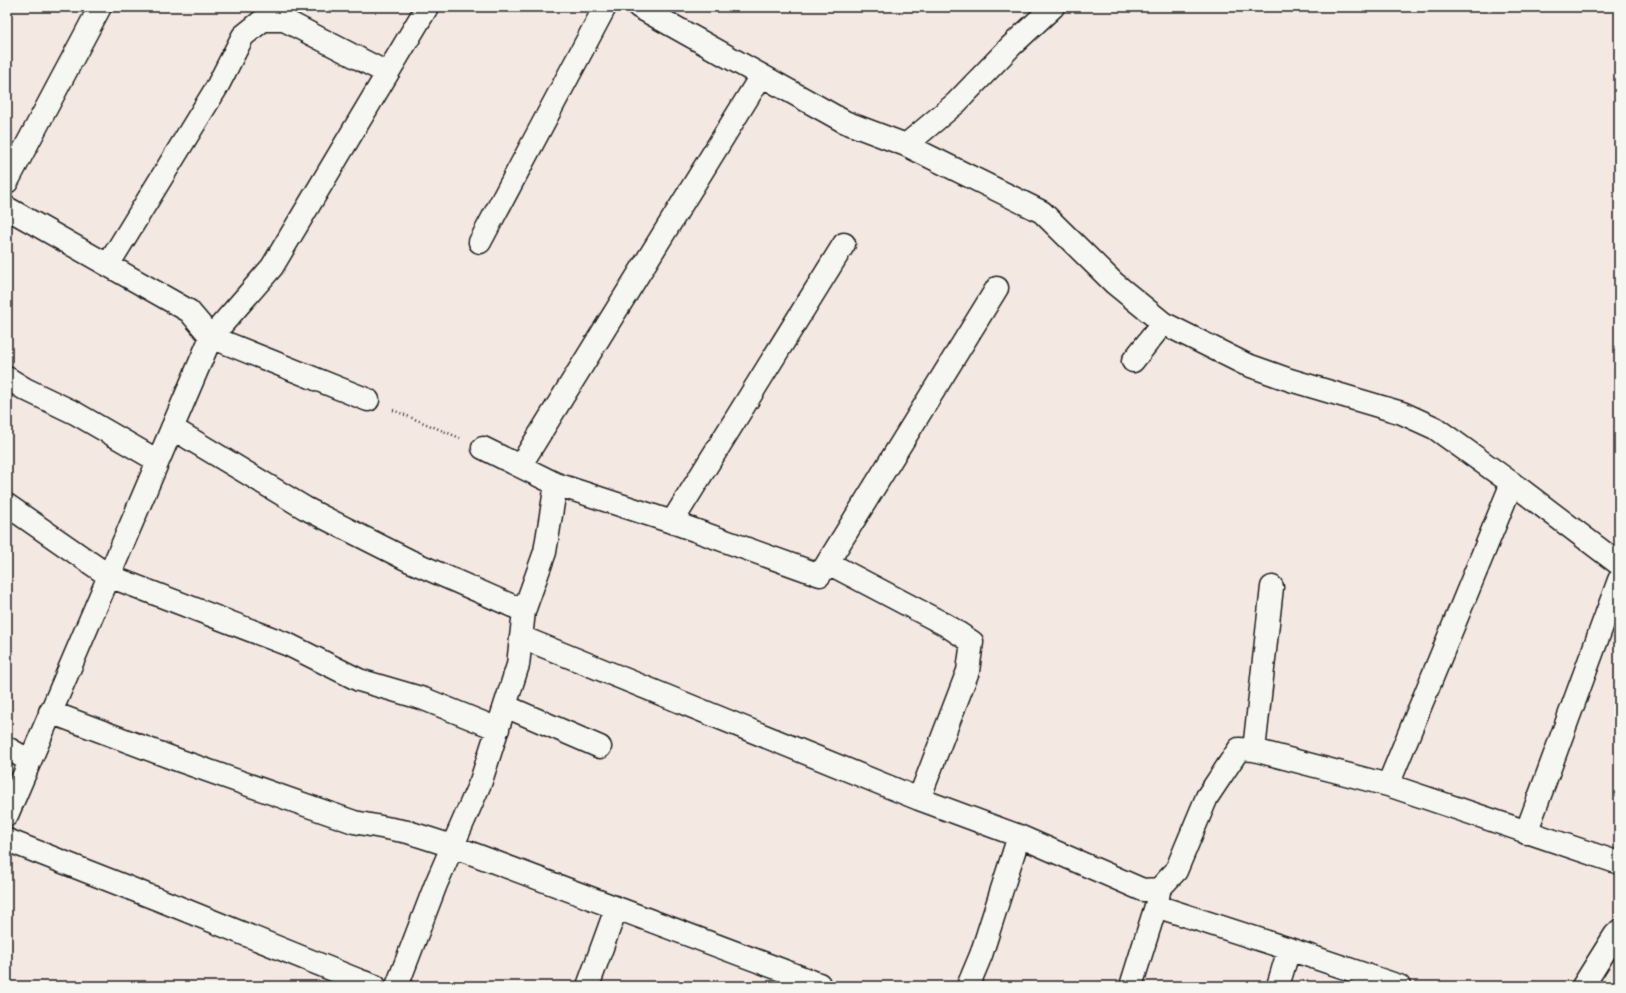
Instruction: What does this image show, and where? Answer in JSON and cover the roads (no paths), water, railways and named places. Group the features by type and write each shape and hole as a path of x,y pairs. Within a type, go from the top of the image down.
{"street":[{"path":"7,182 100,7"},
{"path":"7,815 211,337 272,267 326,179 427,7"},
{"path":"480,242 605,7"},
{"path":"640,7 845,122 906,145 1042,212 1114,283 1163,323 1245,364 1290,380 1402,413 1435,428 1512,483 1619,564"},
{"path":"906,145 956,103 1006,51 1053,7"},
{"path":"108,264 217,87 243,36 263,20 284,20 387,73"},
{"path":"520,466 761,76"},
{"path":"7,208 108,264 189,312 211,337 368,400"},
{"path":"672,522 844,244"},
{"path":"483,448 556,484 672,522 820,575 997,288"},
{"path":"1133,362 1163,323"},
{"path":"7,378 75,413 158,461"},
{"path":"172,428 305,508 410,561 524,611"},
{"path":"1388,785 1512,483"},
{"path":"397,986 436,884 481,781 518,666 524,611 545,552 556,484"},
{"path":"7,505 109,576 289,645 359,680 424,699 498,729"},
{"path":"828,563 946,625 972,642 968,671 919,799"},
{"path":"1526,833 1619,580"},
{"path":"1254,750 1272,587"},
{"path":"521,637 919,799 1019,836 1158,898 1289,949 1398,986"},
{"path":"505,706 600,747"},
{"path":"50,712 354,822 408,832 452,846 821,985"},
{"path":"7,748 30,761"},
{"path":"1131,986 1158,898 1176,871 1208,797 1239,749 1254,750 1388,785 1526,833 1619,863"},
{"path":"968,986 981,955 1019,836"},
{"path":"7,840 375,986"},
{"path":"588,986 616,908"},
{"path":"1583,986 1615,934 1619,932"},
{"path":"1278,986 1289,949"}]}
